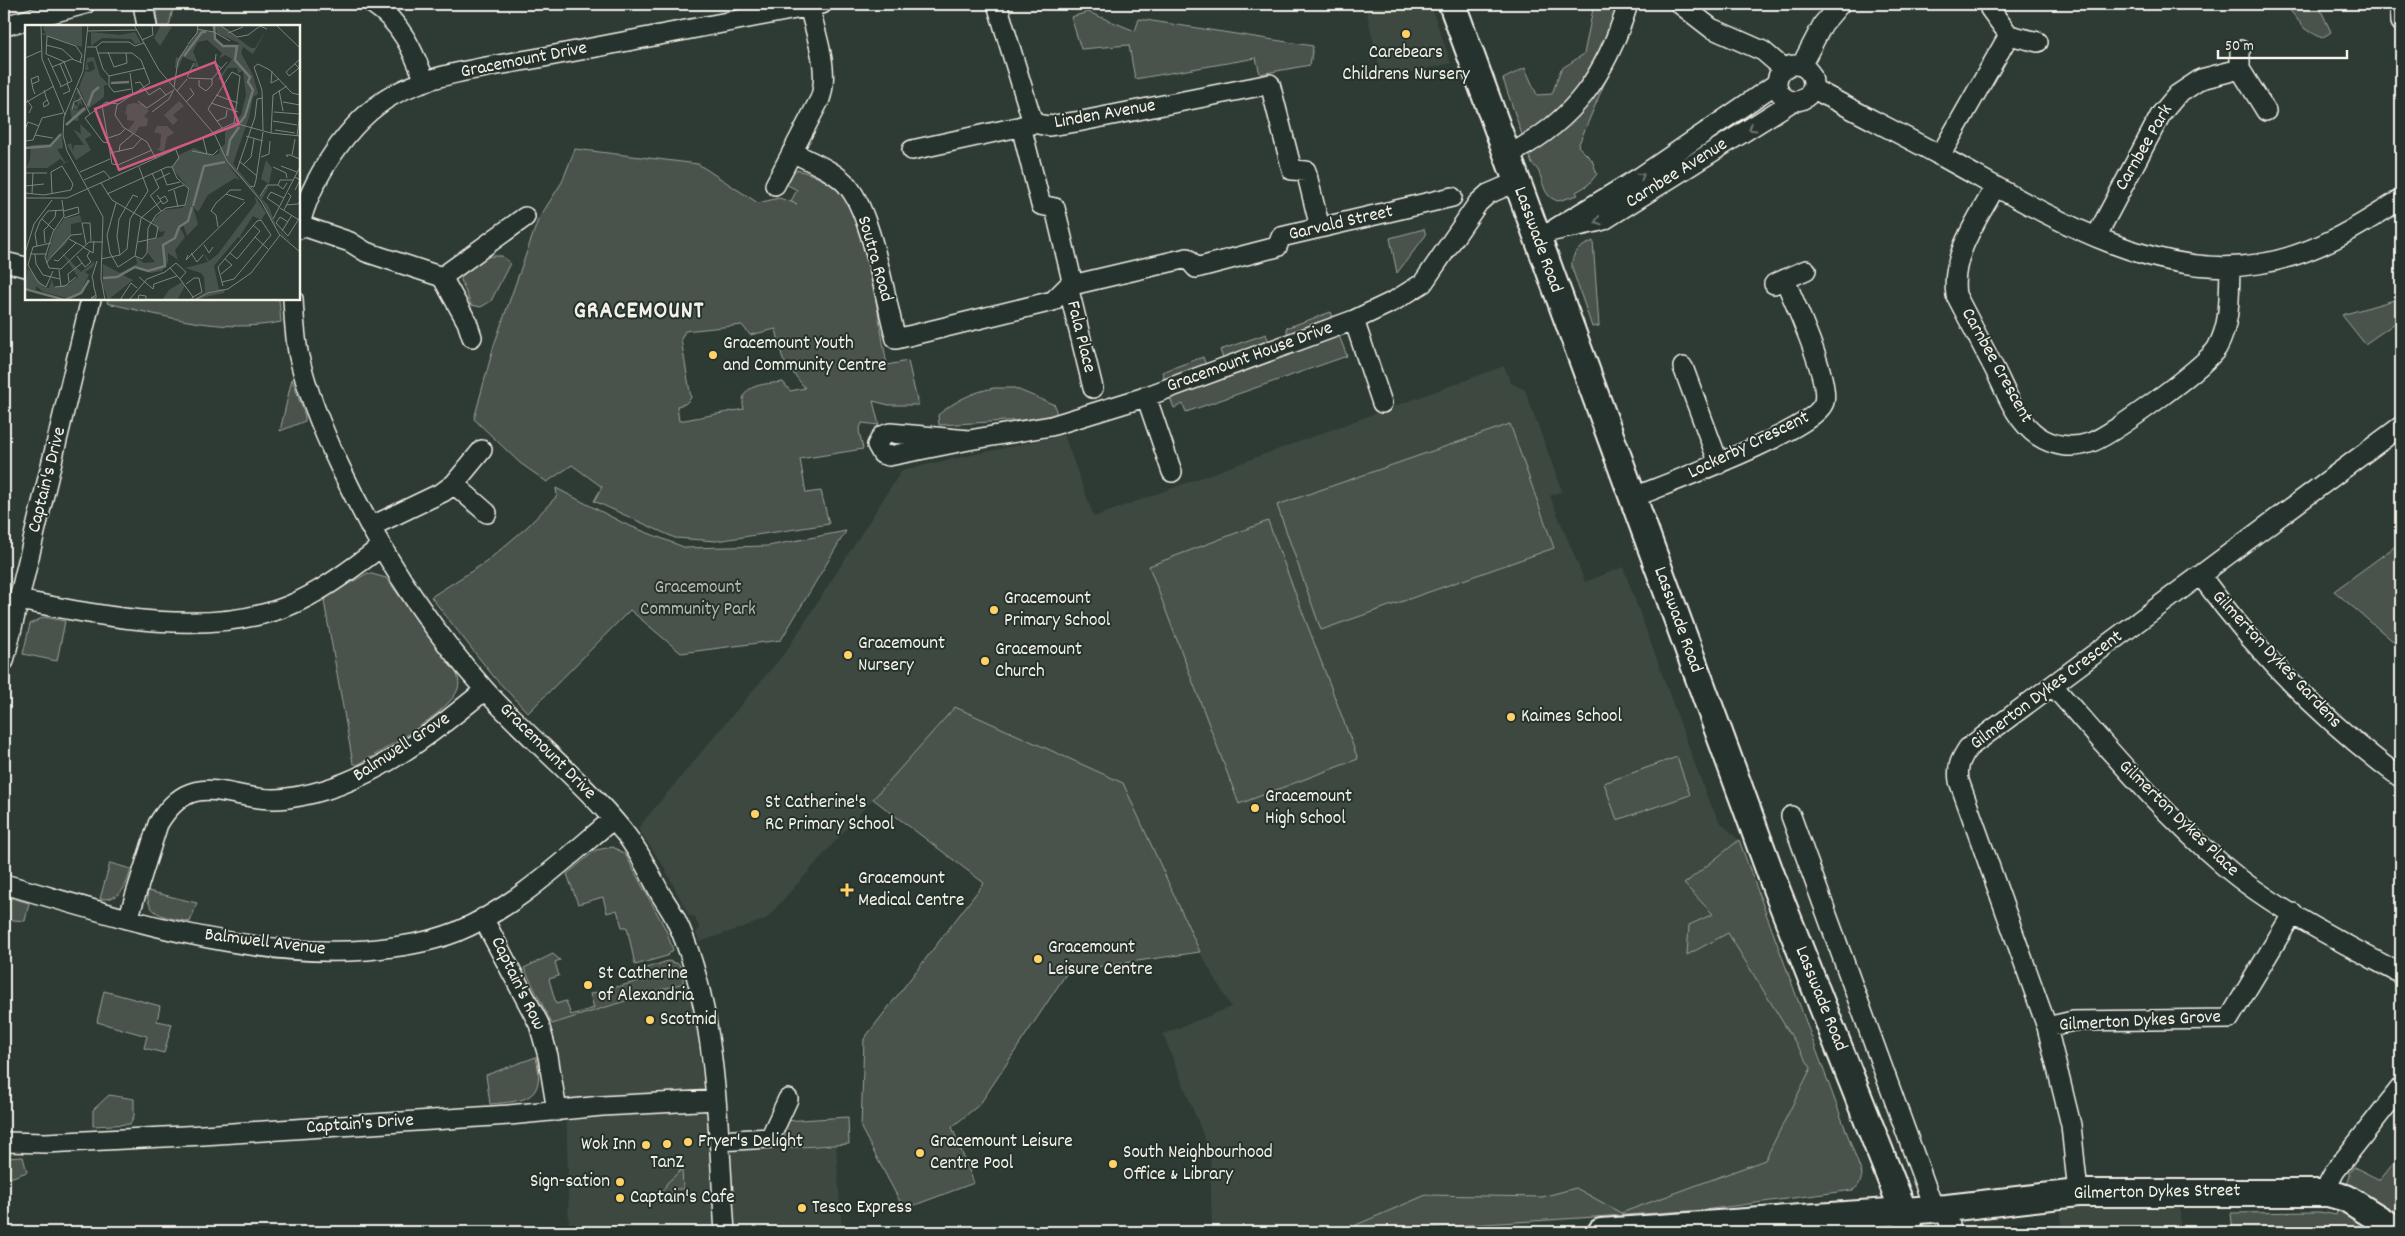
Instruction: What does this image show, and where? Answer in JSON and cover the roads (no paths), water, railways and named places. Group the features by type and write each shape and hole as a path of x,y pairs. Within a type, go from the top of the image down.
{"street":[{"path":"4,26 86,4"},
{"path":"144,4 147,25"},
{"path":"373,4 396,24 408,41 425,81"},
{"name":"Linden Avenue","path":"997,4 1027,125 1048,126 1082,121 1270,84 1292,170 1306,171 1320,228"},
{"name":"Lasswade Road","path":"1452,4 1516,182 1545,232 1632,498 1777,891 1907,1221"},
{"path":"1506,156 1545,135 1567,116 1602,68 1628,4"},
{"path":"1680,4 1711,28 1763,51 1787,73 1812,78 1812,88 1995,187 2096,237 2149,257 2204,266 2230,267 2259,264 2321,246 2354,230 2401,199"},
{"name":"Carnbee Avenue","path":"1545,232 1640,177 1787,73 1840,4"},
{"path":"2400,4 2401,22"},
{"path":"775,185 820,99 824,86 816,5"},
{"name":"Gracemount Drive","path":"300,224 320,174 357,126 373,109 391,96 425,81 744,11 816,5"},
{"path":"1990,9 2009,35 2038,42"},
{"path":"1940,156 2009,35"},
{"path":"2240,50 2240,69 2266,110"},
{"name":"Carnbee Park","path":"2096,237 2160,114 2177,94 2201,79 2240,69"},
{"path":"1787,73 1783,97 1792,101"},
{"name":"Carnbee Avenue","path":"1545,232 1581,227 1604,220 1792,101 1803,99 1812,88"},
{"path":"912,150 1027,125"},
{"name":"Fala Place","path":"1027,125 1041,205 1055,208 1093,388"},
{"name":"Soutra Road","path":"792,152 834,174 846,184 854,195 869,229 896,339 1053,302 1070,285"},
{"name":"Gracemount House Drive","path":"969,440 1051,426 1146,396 1354,320 1394,301 1423,283 1478,203 1488,194 1516,182"},
{"name":"Carnbee Crescent","path":"1995,187 1961,252 1955,274 1956,295 2019,416 2039,436 2050,442 2064,446 2090,443 2122,424 2197,369 2215,351 2227,324 2230,267"},
{"name":"Garvald Street","path":"1070,285 1187,258 1196,268 1277,247 1281,237 1452,197"},
{"path":"442,276 525,217"},
{"path":"300,227 350,242 366,252 442,276 467,322 472,336"},
{"path":"4,262 25,267"},
{"name":"Lockerby Crescent","path":"1632,498 1719,464 1799,424 1816,412 1824,402 1823,384 1817,363 1780,282 1806,270"},
{"name":"Captain's Drive","path":"4,661 91,300"},
{"name":"Gracemount Drive","path":"293,300 299,356 322,428 381,547 417,604 486,690 568,771 613,819 638,851 680,928 701,995 716,1100 724,1232"},
{"name":"Gracemount House Drive","path":"1354,320 1382,403"},
{"path":"1682,367 1719,464"},
{"name":"Gracemount House Drive","path":"1146,396 1172,472"},
{"name":"Gilmerton Dykes Crescent","path":"2078,1193 2071,1125 2047,1027 1959,781 1960,759 1968,748 2401,426"},
{"path":"370,528 443,492 454,484 482,450"},
{"path":"454,484 487,512"},
{"path":"18,600 104,617 153,621 219,620 255,615 288,606 315,592 381,547"},
{"name":"Gilmerton Dykes Gardens","path":"2201,576 2260,648 2309,702 2337,728 2401,778"},
{"name":"Gilmerton Dykes Place","path":"2053,686 2116,760 2171,817 2224,866 2293,912 2401,974"},
{"name":"Balmwell Grove","path":"128,919 158,824 166,810 177,800 188,793 201,790 266,799 314,794 338,787 375,770 407,750 486,690"},
{"name":"Lasswade Road","path":"1791,816 1944,1216"},
{"name":"Balmwell Avenue","path":"4,884 128,919 220,940 307,952 345,951 415,944 444,936 484,918 536,881 613,819"},
{"name":"Gilmerton Dykes Grove","path":"2047,1027 2073,1021 2228,1019 2293,912"},
{"name":"Captain's Row","path":"484,918 538,1024 548,1056 557,1111"},
{"path":"2328,1193 2335,1171 2401,1087"},
{"path":"719,1141 770,1138 788,1099"},
{"name":"Captain's Drive","path":"4,1142 46,1142 212,1134 557,1111 602,1106 716,1100"},
{"name":"Gilmerton Dykes Street","path":"1601,1232 1907,1221 2078,1193 2328,1193 2346,1198 2400,1232"}],"place":[{"name":"Carebears Childrens Nursery","path":"1406,34"},
{"name":"Gracemount Youth and Community Centre","path":"713,355"},
{"name":"Gracemount Primary School","path":"994,610"},
{"name":"Gracemount Nursery","path":"848,655"},
{"name":"Gracemount Church","path":"985,661"},
{"name":"Kaimes School","path":"1511,717"},
{"name":"Gracemount High School","path":"1255,808"},
{"name":"St Catherine's RC Primary School","path":"755,814"},
{"name":"Gracemount Medical Centre","path":"847,890"},
{"name":"Gracemount Leisure Centre","path":"1038,959"},
{"name":"St Catherine of Alexandria","path":"588,985"},
{"name":"Scotmid","path":"650,1020"},
{"name":"Fryer's Delight","path":"688,1142"},
{"name":"TanZ","path":"667,1144"},
{"name":"Wok Inn","path":"646,1145"},
{"name":"Gracemount Leisure Centre Pool","path":"920,1153"},
{"name":"South Neighbourhood Office & Library","path":"1113,1164"},
{"name":"Sign-sation","path":"620,1182"},
{"name":"Captain's Cafe","path":"620,1198"},
{"name":"Tesco Express","path":"802,1208"}],"district":[{"name":"GRACEMOUNT","path":"639,312"}],"park label":[{"name":"Gracemount Community Park","path":"698,599"}]}
